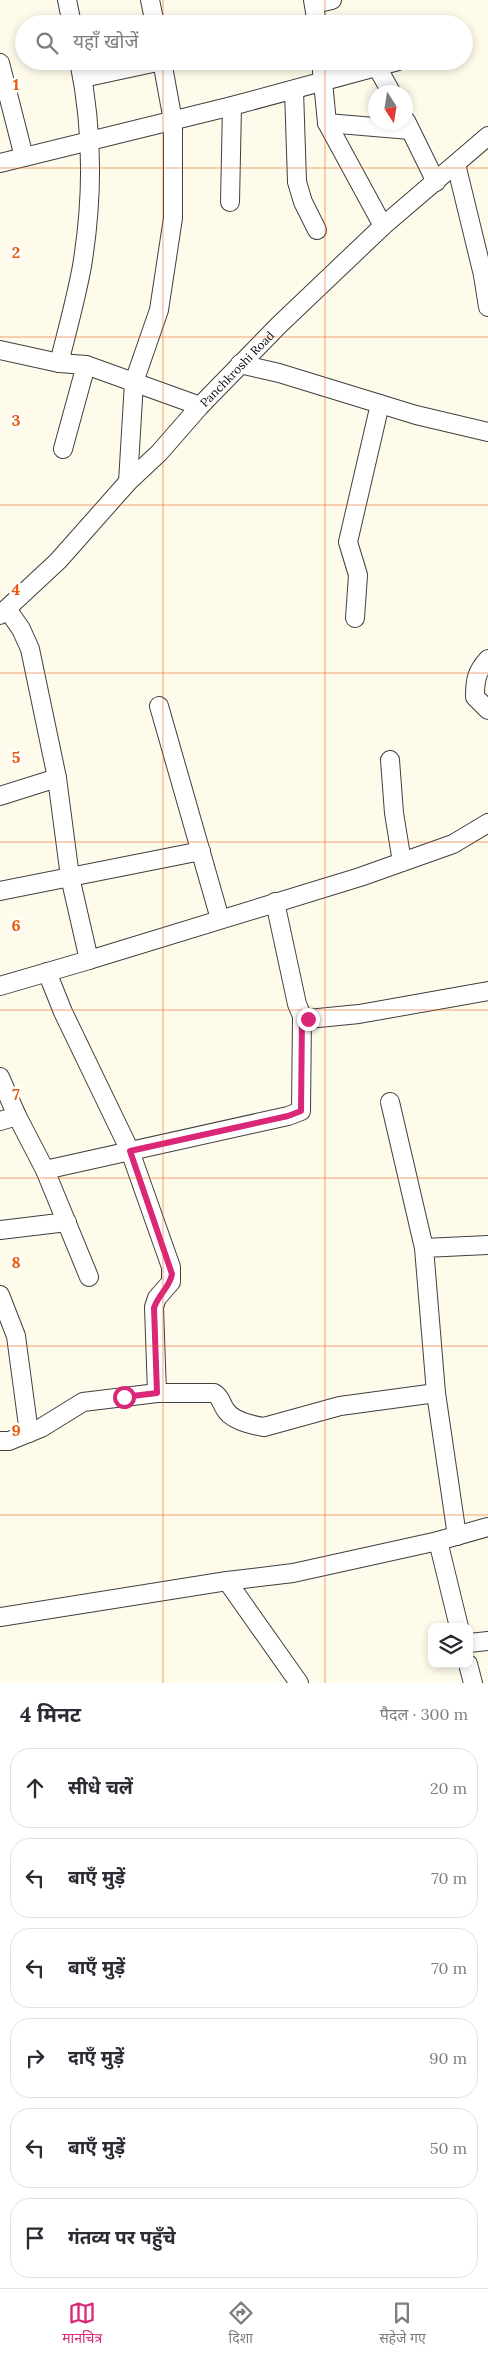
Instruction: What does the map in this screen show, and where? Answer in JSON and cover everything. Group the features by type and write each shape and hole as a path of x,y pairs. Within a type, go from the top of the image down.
{"street":[{"path":"67,0 70,15"},
{"path":"150,0 153,15"},
{"path":"316,15 314,2 332,0"},
{"path":"0,63 24,157"},
{"path":"59,363 81,269 86,237 90,141 81,70"},
{"path":"128,482 134,382 159,310 173,218 174,121 164,70"},
{"path":"322,70 327,124 383,226"},
{"path":"0,163 174,121 366,70"},
{"path":"379,70 387,85"},
{"path":"294,90 297,182 303,202 317,230"},
{"path":"230,202 232,106"},
{"path":"327,124 368,125"},
{"path":"410,130 436,182"},
{"name":"Panchkroshi Road","path":"4,612 58,561 128,482 160,452 240,364 383,226 488,136"},
{"path":"456,164 486,274 488,307"},
{"path":"0,350 59,363 86,365 200,406"},
{"path":"240,364 279,373 380,404 488,432"},
{"path":"63,449 86,365"},
{"path":"355,618 358,576 348,542 380,404"},
{"path":"4,612 21,629 30,649 58,778 70,877 89,960"},
{"path":"488,660 479,669 475,688 475,697 488,710"},
{"path":"159,706 220,919"},
{"path":"390,760 394,813 402,862"},
{"path":"0,796 58,778"},
{"path":"0,986 402,862 453,844 488,823"},
{"path":"0,891 201,851"},
{"path":"45,1170 288,1116 301,1111 302,1016 297,1004 275,902"},
{"path":"47,972 62,1012 130,1151 172,1274 171,1282 157,1298 154,1308 157,1393"},
{"path":"302,1016 314,1020 488,992"},
{"path":"0,1077 8,1118 45,1170 90,1277"},
{"path":"390,1102 424,1248 436,1393 457,1536"},
{"path":"0,1230 67,1222"},
{"path":"424,1248 488,1245"},
{"path":"0,1295 16,1336 29,1433"},
{"path":"0,1440 8,1440 29,1433 59,1418 84,1402 157,1393 214,1392 219,1396 226,1412 235,1418 264,1427 340,1406 436,1393"},
{"path":"0,1617 227,1581 293,1573 438,1541 488,1527"},
{"path":"438,1541 458,1623"},
{"path":"227,1581 299,1683"},
{"path":"473,1643 488,1641"},
{"path":"469,1668 472,1683"}],"route":[{"path":"124,1397 157,1393 154,1308 157,1298 171,1282 172,1274 130,1151 288,1116 301,1111 302,1016 308,1019"}]}
